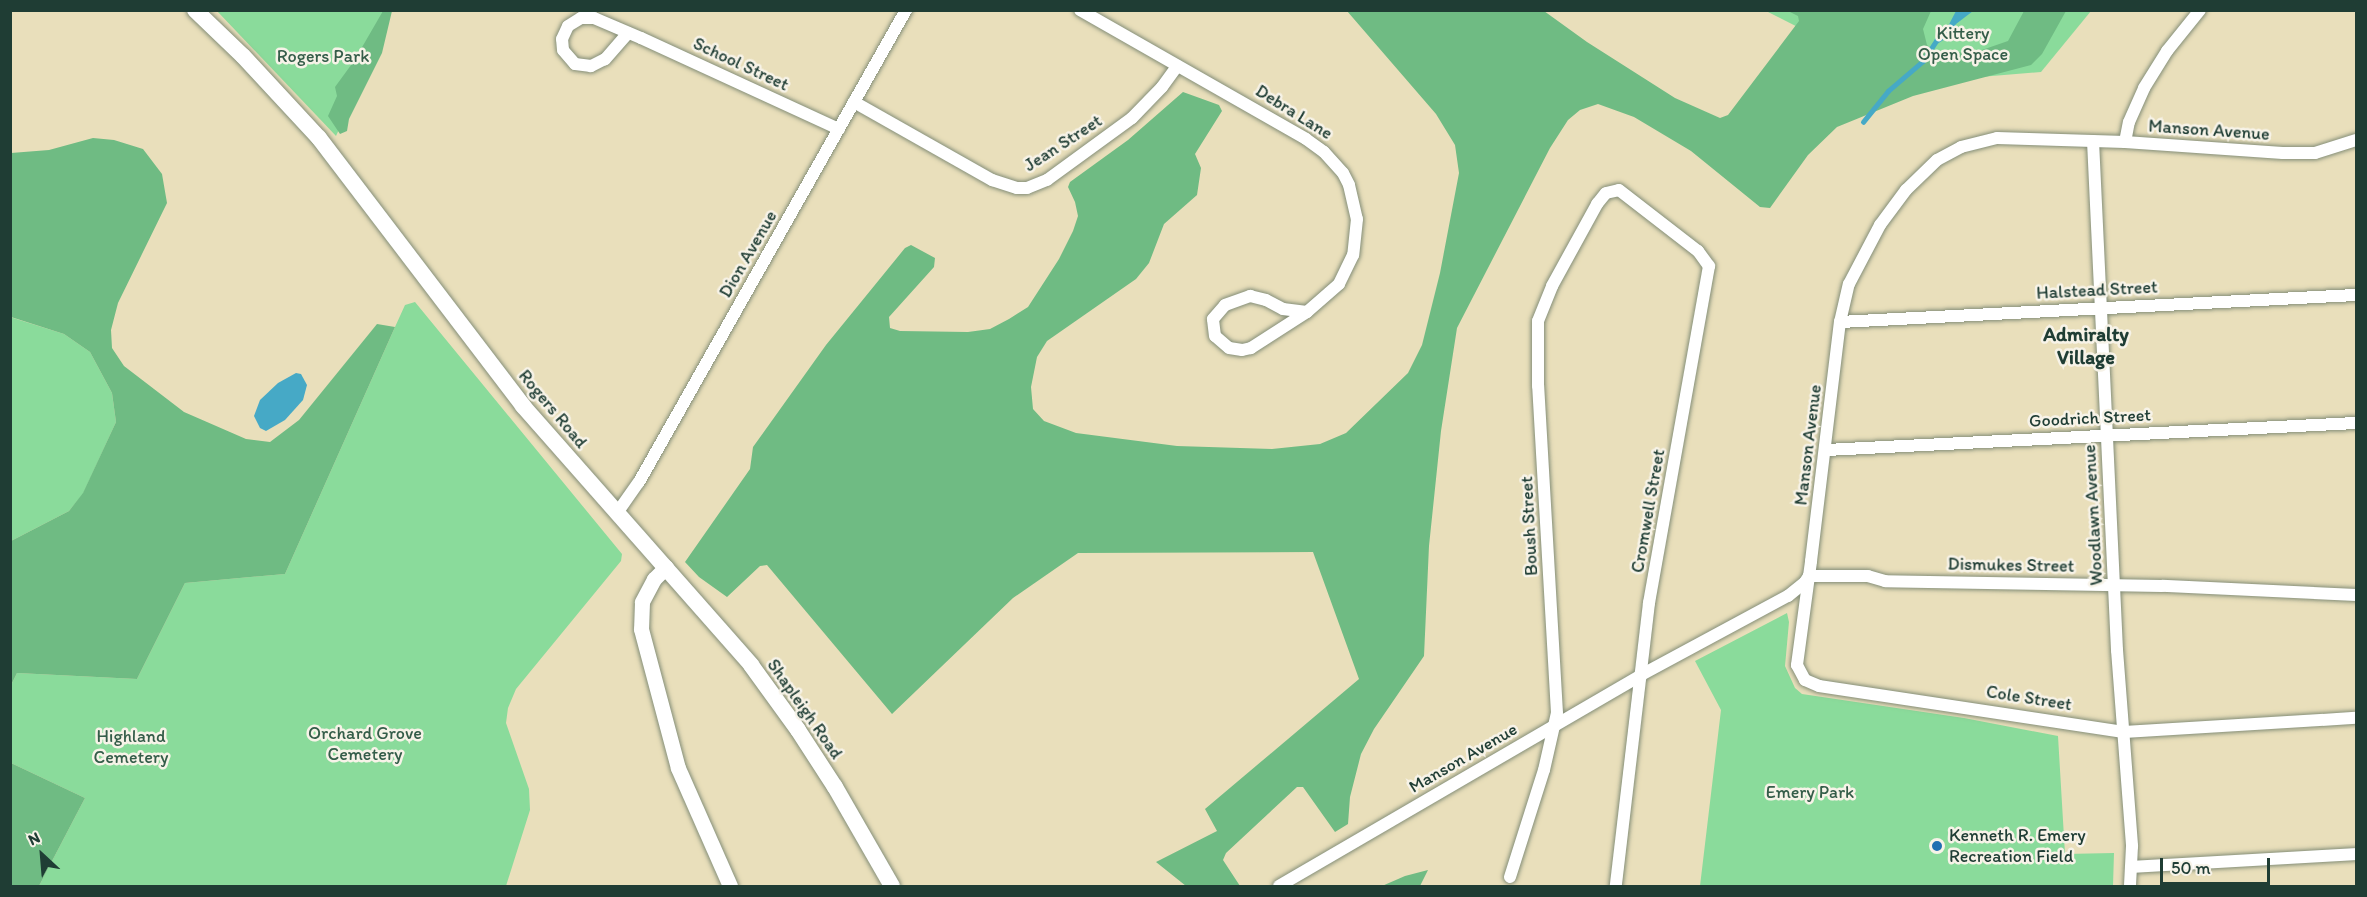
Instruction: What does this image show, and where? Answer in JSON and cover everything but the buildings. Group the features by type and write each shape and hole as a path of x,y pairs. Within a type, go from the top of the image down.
{"main road":[{"name":"Rogers Road","path":"195,10 258,71 319,138 523,406 666,567"},
{"name":"Shapleigh Road","path":"666,567 711,618 781,706 835,787 892,886"}],"street":[{"name":"Dion Avenue","path":"617,513 639,482 906,10"},
{"name":"Debra Lane","path":"1080,10 1306,139 1324,152 1343,173 1349,185 1357,219 1353,255 1339,284 1306,312 1264,342 1242,350 1224,345 1218,340 1212,326 1218,310 1242,297 1259,297 1283,309 1306,312"},
{"path":"2125,142 2129,122 2144,88 2167,51 2200,10"},
{"name":"School Street","path":"628,33 605,59 591,66 574,64 563,50 562,39 565,29 580,18 594,18 628,33 839,129"},
{"name":"Jean Street","path":"854,102 992,180 1017,188 1028,188 1047,180 1132,118 1162,87 1177,66"},
{"name":"Manson Avenue","path":"1279,886 1641,675 1788,596 1809,576 1840,322 1854,270 1880,225 1906,190 1937,160 1975,142 1996,138 2125,142 2300,153 2330,150 2356,140"},
{"name":"Woodlawn Avenue","path":"2093,141 2114,585 2132,867 2130,886"},
{"name":"Cromwell Street","path":"1615,190 1627,194 1698,251 1709,266 1649,603 1616,886"},
{"name":"Boush Street","path":"1510,877 1555,727 1556,680 1538,386 1538,321 1552,286 1598,204 1606,193 1615,190"},
{"name":"Halstead Street","path":"1840,322 2356,295"},
{"name":"Goodrich Street","path":"1826,450 2356,423"},
{"path":"666,567 651,584 642,602 641,629 678,768 730,886"},
{"name":"Dismukes Street","path":"1809,576 1868,576 1893,581 2114,585 2356,595"},
{"name":"Cole Street","path":"1809,576 1797,665 1802,677 1809,682 2124,732 2356,718"},
{"path":"2132,867 2356,854"}],"green space":[{"name":"Rogers Park","path":"217,11 388,11 384,33 336,136"},
{"path":"383,11 392,11 382,53 349,119 347,131 340,134 328,116 337,96 335,87 354,61"},
{"path":"1347,11 1544,11 1587,42 1675,98 1720,118 1728,115 1799,21 1798,16 1788,11 1931,11 1923,29 1927,45 1939,54 1979,51 2008,41 2024,11 2066,11 2042,54 2031,65 1913,96 1837,127 1808,155 1770,208 1760,207 1691,151 1634,117 1598,104 1580,110 1568,120 1550,148 1457,328 1441,431 1429,546 1424,656 1374,729 1361,754 1350,797 1348,824 1335,832 1303,787 1297,787 1226,853 1223,860 1240,886 1186,886 1156,862 1217,831 1205,809 1359,679 1313,552 1078,553 1013,598 892,714 767,565 760,566 727,597 699,577 685,562 750,469 753,447 826,345 905,248 911,245 935,258 934,267 889,317 890,328 900,331 968,332 990,329 1009,319 1028,307 1059,259 1073,231 1078,216 1068,187 1070,182 1128,140 1183,92 1219,105 1222,111 1195,154 1201,168 1197,195 1164,224 1149,263 1136,279 1047,341 1037,357 1031,387 1033,409 1044,421 1076,433 1177,446 1272,449 1320,444 1346,433 1408,373 1422,345 1440,273 1459,173 1455,145 1436,114"},
{"name":"Kittery Open Space","path":"1766,11 2091,11 2041,72 1908,83"},
{"path":"93,138 114,140 143,149 162,174 167,203 118,303 111,330 112,348 124,366 184,412 246,439 270,442 299,420 377,324 395,327 285,574 185,583 137,679 17,673 11,685 11,541 69,511 83,493 116,422 112,393 90,352 64,334 11,317 11,153 49,150"},
{"name":"Orchard Grove Cemetery","path":"415,302 622,554 621,561 516,689 508,708 506,723 529,789 530,810 506,886 39,886 85,798 11,763 11,685 17,673 137,679 185,583 285,574 405,305"},
{"path":"10,317 64,334 90,352 112,393 116,422 83,494 69,511 11,541"},
{"name":"Emery Park","path":"1787,613 1789,622 1785,666 1795,688 1802,694 1964,718 2058,736 2065,854 2114,853 2113,886 1700,886 1721,710 1695,661"},
{"path":"11,763 85,798 39,886 11,886"},
{"path":"1428,870 1420,886 1382,886 1405,876"}],"water":[{"path":"1956,11 1973,11 1956,24 1946,39 1943,36"},
{"path":"296,373 301,374 307,385 303,400 285,420 266,431 260,428 254,416 260,400 278,383"}],"waterway":[{"path":"1863,122 1888,91 1923,61 1936,41 1947,34"}],"place":[{"name":"Kenneth R. Emery Recreation Field","path":"1937,846"}],"district":[{"name":"Admiralty Village","path":"2086,346"}],"park label":[{"name":"Highland Cemetery","path":"131,747"}]}
